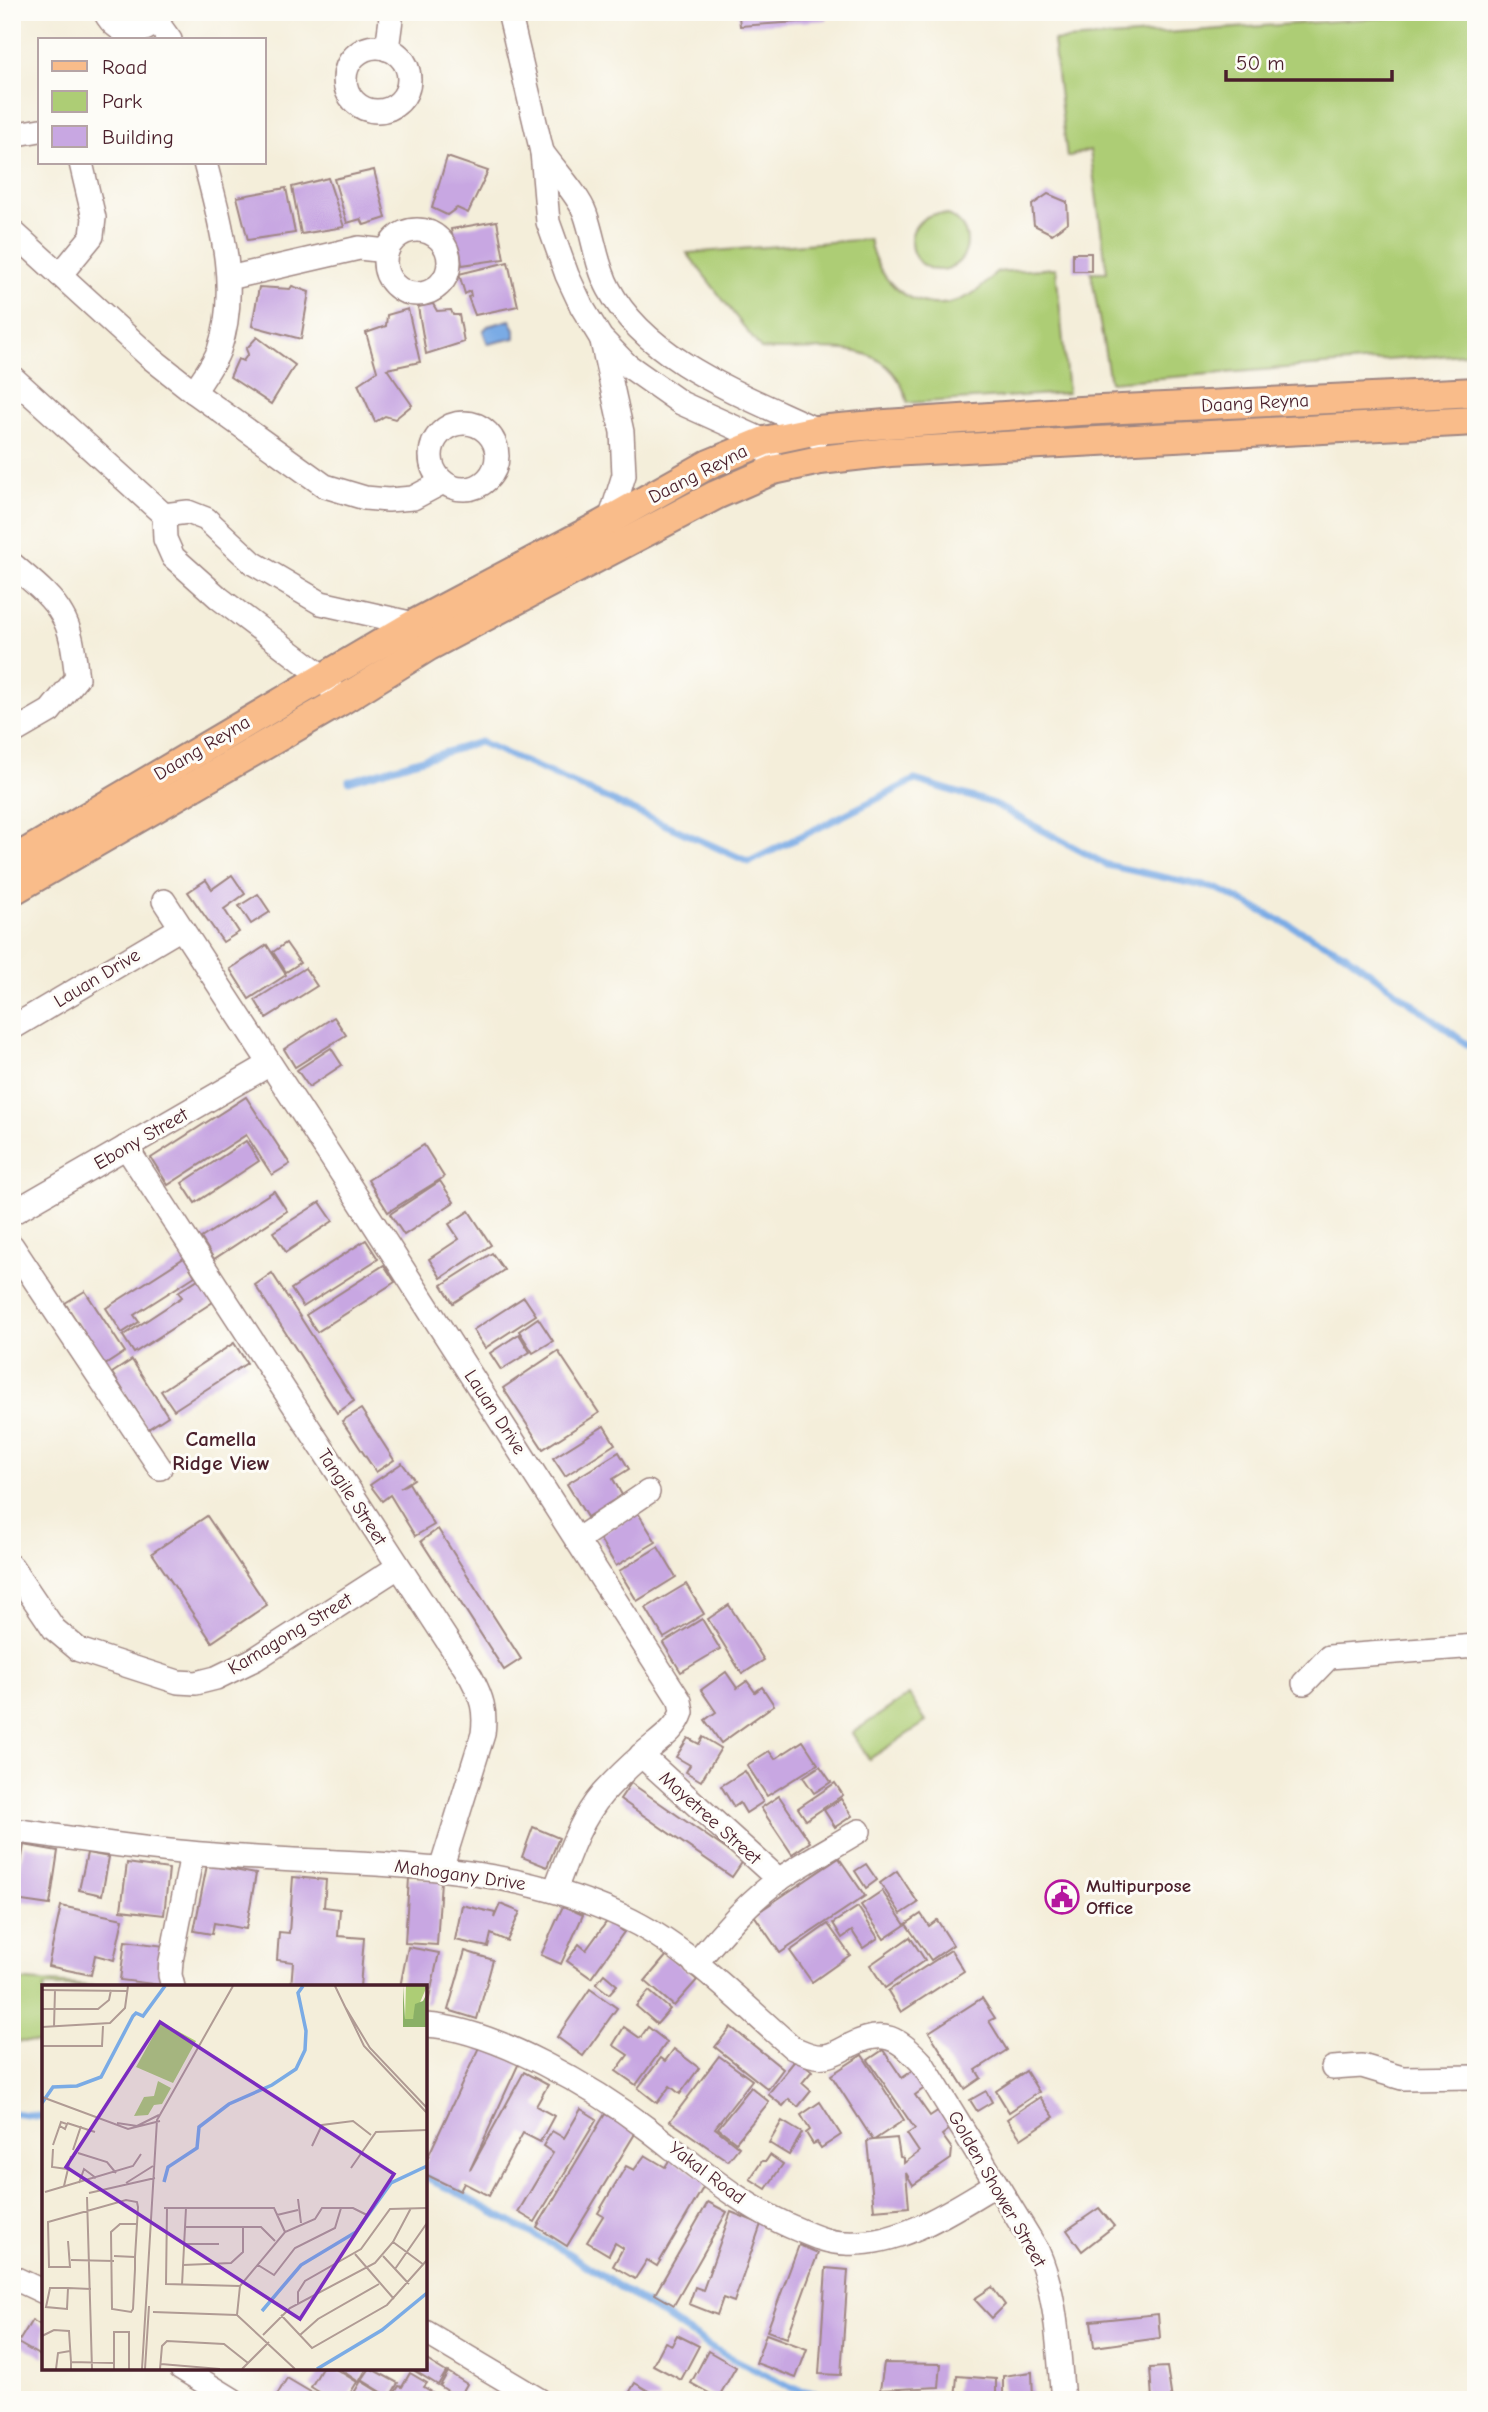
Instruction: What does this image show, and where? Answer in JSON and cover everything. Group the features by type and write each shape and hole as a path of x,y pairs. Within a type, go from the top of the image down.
{"main road":[{"name":"Daang Reyna","path":"12,891 339,702 422,635 610,520 709,464 765,441 817,430 1080,411 1476,392"},
{"name":"Daang Reyna","path":"12,861 322,676 422,635 773,470 820,460 890,452 1476,421"}],"street":[{"path":"106,12 113,24 124,31 135,33 163,25"},
{"path":"387,49 391,19 389,12"},
{"path":"509,12 542,152 548,222 582,307 601,338 627,365 681,402 765,441 773,470"},
{"path":"12,135 38,130"},
{"path":"542,152 584,210 597,259 609,289 631,321 655,343 696,371 817,430 820,460"},
{"path":"60,275 92,236 94,218 81,164"},
{"path":"194,392 219,351 228,305 229,278 205,164"},
{"path":"12,231 151,358 326,486 365,498 388,500 413,498 443,482"},
{"path":"229,278 359,248 387,251"},
{"path":"601,338 622,432 624,475 610,520"},
{"path":"12,377 164,515 165,539 173,557 219,598 322,676 339,702"},
{"path":"164,515 188,512 206,519 253,563 321,603 422,635"},
{"path":"12,564 42,591 62,614 72,644 77,678 50,711 12,733"},
{"name":"Lauan Drive","path":"164,901 680,1701 680,1720 602,1794 583,1821 555,1890"},
{"name":"Lauan Drive","path":"12,1028 181,928"},
{"name":"Ebony Street","path":"12,1213 270,1064"},
{"name":"Tangile Street","path":"126,1147 481,1695 486,1716 483,1734 441,1869"},
{"path":"12,1245 160,1468"},
{"path":"577,1540 648,1492"},
{"name":"Kamagong Street","path":"12,1567 54,1629 79,1650 178,1682 196,1683 234,1670 255,1659 398,1567"},
{"path":"1304,1683 1329,1657 1476,1646"},
{"name":"Mayetree Street","path":"641,1755 779,1880"},
{"name":"Mahogany Drive","path":"12,1829 192,1854 441,1869 502,1877 555,1890 624,1917 663,1940 695,1964 793,2048 811,2055 825,2056 865,2038 881,2036 895,2039"},
{"path":"695,1964 736,1917 779,1880 859,1831"},
{"path":"172,1985 171,1961 192,1854"},
{"name":"Yakal Road","path":"427,2025 486,2040 534,2059 575,2080 646,2127 747,2204 818,2238 845,2243 904,2234 940,2218 996,2184"},
{"name":"Golden Shower Street","path":"895,2039 910,2049 922,2063 1037,2250 1051,2289 1063,2400"},
{"path":"1333,2068 1362,2066 1402,2078 1476,2077"},
{"path":"12,2277 42,2291"},
{"path":"427,2334 539,2400"},
{"path":"184,2370 233,2400"}],"green space":[{"path":"1476,12 1476,353 1110,382 1091,272 1107,272 1090,150 1067,157 1053,41"},
{"path":"933,214 945,214 955,218 963,226 967,242 963,258 955,266 945,270 933,270 923,266 915,258 911,248 911,236 915,226 923,218"},
{"path":"869,239 876,262 888,281 904,294 921,302 940,304 960,300 979,289 996,272 1056,268 1068,393 908,403 898,380 885,364 868,355 848,350 761,349 687,253"},
{"path":"909,1695 926,1722 869,1759 852,1733"},
{"path":"15,1980 77,1985 42,1985 42,2043 12,2041"}],"water":[{"path":"510,320 515,329 515,338 488,344 483,331 488,326"}],"building":[{"path":"735,12 827,12 827,20 740,26 739,16"},
{"path":"447,157 488,171 468,213 457,208 447,215 432,208"},
{"path":"374,170 386,218 364,225 361,219 347,223 334,179"},
{"path":"328,178 344,227 301,234 292,187"},
{"path":"286,188 295,233 248,240 237,197"},
{"path":"1048,194 1067,202 1068,222 1052,234 1034,225 1032,205"},
{"path":"497,221 504,259 462,265 460,251 455,251 451,229"},
{"path":"1073,253 1091,253 1091,271 1073,271"},
{"path":"508,262 518,306 475,315 468,297 471,296 470,291 465,294 459,274"},
{"path":"292,286 309,292 301,339 252,326 259,287 290,289"},
{"path":"433,304 437,311 451,310 453,315 459,315 464,342 426,354 418,307"},
{"path":"408,309 420,362 387,369 412,405 395,419 385,416 375,422 358,384 377,371 366,333 386,326 387,315"},
{"path":"257,337 295,365 271,404 230,377 238,359 243,361 248,354 246,349"},
{"path":"232,875 245,894 224,909 239,932 223,942 188,892 206,880 212,889"},
{"path":"258,894 270,912 251,924 239,906"},
{"path":"286,943 300,963 286,972 273,952"},
{"path":"267,945 286,975 249,999 230,969"},
{"path":"305,968 317,986 266,1018 255,1000"},
{"path":"334,1017 346,1035 295,1067 284,1049"},
{"path":"331,1048 342,1065 309,1087 297,1070"},
{"path":"246,1097 290,1164 272,1175 246,1135 168,1185 151,1158"},
{"path":"246,1141 259,1161 195,1203 182,1183"},
{"path":"424,1145 444,1177 388,1212 368,1180"},
{"path":"440,1181 454,1202 404,1235 390,1214"},
{"path":"274,1191 287,1211 214,1259 201,1238"},
{"path":"320,1202 333,1221 286,1252 273,1232"},
{"path":"469,1211 491,1245 441,1278 429,1259 459,1239 449,1224"},
{"path":"366,1240 378,1259 303,1307 291,1289"},
{"path":"492,1253 504,1270 453,1303 442,1285"},
{"path":"184,1258 195,1276 134,1315 139,1322 122,1333 106,1308"},
{"path":"384,1265 395,1282 317,1332 306,1315"},
{"path":"272,1273 354,1401 337,1413 255,1285"},
{"path":"198,1279 213,1302 134,1353 123,1336 182,1297 178,1292"},
{"path":"85,1291 125,1352 105,1365 65,1303"},
{"path":"524,1297 536,1315 485,1348 473,1330"},
{"path":"538,1318 553,1341 533,1353 519,1331"},
{"path":"519,1334 530,1352 501,1370 490,1353"},
{"path":"234,1343 247,1363 174,1410 161,1391"},
{"path":"558,1351 599,1413 543,1449 503,1388"},
{"path":"132,1360 168,1416 148,1429 112,1373"},
{"path":"361,1409 394,1460 376,1472 342,1421"},
{"path":"604,1426 615,1444 565,1476 553,1458"},
{"path":"619,1452 629,1469 613,1479 622,1495 587,1517 567,1484"},
{"path":"402,1463 414,1479 400,1488 409,1483 434,1525 415,1536 390,1495 382,1501 370,1485"},
{"path":"638,1513 656,1542 616,1566 598,1536"},
{"path":"207,1516 267,1605 212,1642 152,1553"},
{"path":"438,1529 521,1659 504,1670 421,1541"},
{"path":"658,1547 676,1577 637,1601 619,1571"},
{"path":"686,1584 704,1614 664,1638 646,1608"},
{"path":"729,1605 764,1660 742,1674 708,1619"},
{"path":"702,1619 720,1649 681,1672 663,1643"},
{"path":"726,1672 737,1688 747,1681 755,1692 762,1687 774,1705 721,1743 705,1720 716,1712 701,1690"},
{"path":"703,1737 721,1748 701,1781 686,1772 690,1765 676,1757 688,1738 699,1744"},
{"path":"803,1741 818,1764 767,1796 747,1765 769,1751 775,1759"},
{"path":"820,1766 831,1782 814,1793 803,1777"},
{"path":"745,1771 763,1802 746,1813 740,1803 734,1807 721,1786"},
{"path":"631,1783 743,1861 732,1877 620,1799"},
{"path":"835,1783 843,1795 806,1820 798,1808"},
{"path":"779,1796 810,1842 792,1854 761,1808"},
{"path":"841,1799 852,1816 835,1827 824,1810"},
{"path":"533,1827 559,1838 547,1867 522,1857"},
{"path":"24,1845 58,1851 50,1905 15,1900"},
{"path":"87,1853 109,1857 102,1895 79,1890"},
{"path":"839,1858 865,1896 780,1953 754,1915"},
{"path":"127,1863 169,1869 164,1915 121,1910"},
{"path":"866,1864 877,1880 866,1888 855,1871"},
{"path":"207,1865 256,1874 246,1929 214,1923 212,1934 194,1931"},
{"path":"897,1871 918,1903 901,1914 880,1883"},
{"path":"293,1877 326,1880 324,1907 340,1909 338,1936 364,1938 360,1985 291,1985 293,1962 277,1960 279,1932 289,1933"},
{"path":"409,1878 441,1880 437,1945 405,1943"},
{"path":"882,1891 905,1925 884,1939 861,1905"},
{"path":"500,1904 520,1912 507,1941 491,1934 488,1947 455,1940 462,1905 495,1913 494,1918"},
{"path":"61,1906 123,1919 114,1960 95,1955 91,1975 48,1966"},
{"path":"563,1906 583,1915 561,1964 541,1955"},
{"path":"858,1907 878,1938 863,1948 852,1931 842,1938 833,1923"},
{"path":"921,1914 929,1926 937,1920 953,1945 931,1960 906,1924"},
{"path":"608,1920 624,1932 591,1978 567,1961 579,1944 586,1950"},
{"path":"828,1924 850,1955 812,1982 790,1951"},
{"path":"910,1937 925,1960 885,1988 870,1965"},
{"path":"125,1941 165,1946 161,1985 120,1980"},
{"path":"408,1947 439,1953 428,2003 427,1985 400,1985"},
{"path":"951,1950 964,1971 901,2012 888,1991"},
{"path":"465,1951 493,1960 477,2019 448,2010"},
{"path":"667,1955 697,1980 674,2006 645,1981"},
{"path":"604,1974 617,1985 609,1994 596,1984"},
{"path":"590,1989 617,2008 583,2056 557,2037"},
{"path":"649,1991 670,2009 657,2024 636,2006"},
{"path":"982,1998 995,2018 989,2021 1007,2050 976,2070 981,2078 965,2089 929,2032"},
{"path":"624,2027 640,2038 648,2027 667,2042 636,2085 616,2071 628,2055 613,2045"},
{"path":"731,2027 783,2069 768,2089 715,2047"},
{"path":"480,2045 519,2063 470,2170 524,2072 548,2085 536,2106 554,2116 540,2142 523,2133 489,2196 464,2183 460,2191 427,2175 427,2159"},
{"path":"674,2049 699,2068 680,2094 670,2086 657,2103 638,2088 661,2058 665,2061"},
{"path":"883,2050 902,2078 918,2067 930,2084 915,2095 930,2116 942,2108 954,2126 942,2135 952,2149 951,2159 913,2185 906,2173 909,2207 874,2210 867,2141 873,2140 831,2075 862,2055 904,2120 874,2140 897,2138 900,2157 904,2158 904,2163 919,2152 907,2134 915,2129 868,2060"},
{"path":"719,2056 752,2080 715,2128 739,2147 728,2161 670,2121"},
{"path":"797,2058 812,2071 802,2083 811,2091 798,2107 789,2099 783,2106 768,2094"},
{"path":"1026,2071 1039,2092 1009,2112 996,2091"},
{"path":"751,2087 769,2102 736,2142 718,2128"},
{"path":"986,2091 992,2102 977,2111 970,2100"},
{"path":"1040,2097 1054,2117 1021,2139 1007,2119"},
{"path":"820,2102 841,2135 821,2148 817,2142 813,2144 806,2133 810,2130 801,2115"},
{"path":"581,2109 597,2119 535,2222 518,2212 553,2153 543,2146 552,2131 564,2138"},
{"path":"605,2114 636,2132 567,2246 537,2227"},
{"path":"782,2121 802,2133 789,2155 769,2143"},
{"path":"645,2155 665,2167 670,2159 707,2181 657,2266 647,2260 635,2279 613,2266 623,2248 615,2243 609,2255 587,2242 603,2216 598,2213 626,2166 634,2170"},
{"path":"770,2155 783,2164 766,2189 750,2179 762,2161 766,2161"},
{"path":"708,2202 727,2212 674,2305 655,2294"},
{"path":"1099,2208 1114,2226 1082,2251 1067,2230"},
{"path":"731,2212 761,2224 734,2302 723,2298 717,2315 689,2304 695,2287 703,2290"},
{"path":"799,2245 818,2253 787,2338 767,2331"},
{"path":"826,2268 848,2270 841,2375 819,2374"},
{"path":"992,2287 1005,2305 992,2318 974,2299"},
{"path":"1158,2314 1160,2338 1094,2347 1091,2321"},
{"path":"32,2320 42,2326 42,2357 18,2343"},
{"path":"766,2334 807,2349 796,2378 756,2363"},
{"path":"677,2335 699,2346 681,2380 653,2365 665,2342 672,2345"},
{"path":"708,2351 736,2367 718,2398 691,2383"},
{"path":"427,2360 446,2372 438,2385 415,2371 427,2370"},
{"path":"884,2363 941,2364 939,2387 880,2390"},
{"path":"1167,2367 1172,2400 1152,2400 1150,2368"},
{"path":"321,2370 337,2370 357,2382 346,2400 332,2400 311,2387"},
{"path":"341,2370 366,2370 359,2382"},
{"path":"369,2370 374,2370 398,2383 390,2397 362,2380"},
{"path":"448,2372 467,2384 459,2398 440,2386"},
{"path":"1032,2372 1033,2400 1003,2400 1003,2376"},
{"path":"410,2373 427,2383 424,2387 445,2400 417,2400 419,2396 416,2395 413,2400 391,2399"},
{"path":"957,2376 996,2379 996,2400 955,2400"},
{"path":"287,2378 324,2400 274,2400"},
{"path":"361,2381 392,2400 351,2398"},
{"path":"635,2383 660,2398 659,2400 625,2400"},
{"path":"491,2392 505,2400 487,2400"},
{"path":"769,2393 799,2395 797,2400 768,2400"}],"waterway":[{"path":"349,781 480,742 749,862 915,780 992,803 1107,865 1218,889 1344,953 1476,1051"},
{"path":"12,2113 42,2117"},
{"path":"427,2179 566,2252 714,2349 791,2388 846,2400"}],"place":[{"name":"Multipurpose Office","path":"1062,1897"}],"district":[{"name":"Camella Ridge View","path":"221,1451"}]}
